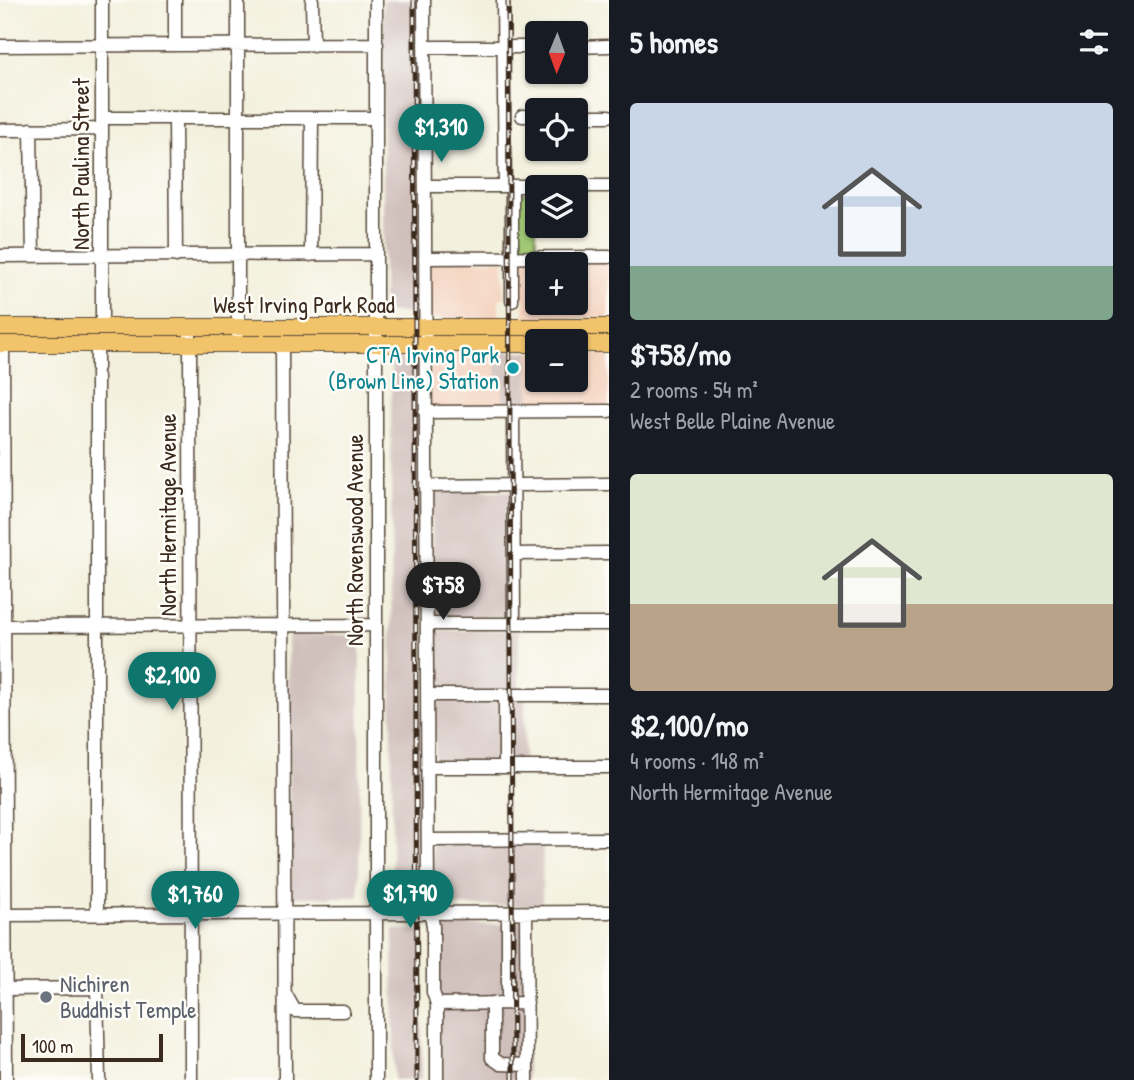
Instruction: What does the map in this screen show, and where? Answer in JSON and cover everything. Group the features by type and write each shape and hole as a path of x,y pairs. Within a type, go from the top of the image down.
{"main road":[{"name":"West Irving Park Road","path":"1,338 425,336 609,327"},
{"name":"West Irving Park Road","path":"238,336 282,343 376,336"},
{"name":"West Irving Park Road","path":"425,336 525,343"},
{"path":"588,344 609,344"}],"street":[{"name":"North Paulina Street","path":"97,914 97,372 102,256 102,0"},
{"path":"175,0 175,45"},
{"path":"238,0 238,336"},
{"path":"312,0 313,45"},
{"name":"North Ravenswood Avenue","path":"376,0 376,1080"},
{"path":"424,0 427,767 433,992 437,1004 437,1080"},
{"path":"503,0 512,301"},
{"path":"0,46 377,44"},
{"path":"588,47 609,46"},
{"path":"424,47 525,47"},
{"path":"588,116 609,116"},
{"path":"0,130 31,130 175,118 376,118"},
{"path":"175,118 176,256"},
{"path":"311,255 312,118"},
{"path":"31,130 33,256"},
{"path":"425,186 609,186"},
{"path":"0,256 376,254"},
{"path":"425,258 609,257"},
{"name":"North Hermitage Avenue","path":"190,336 188,626 191,1080"},
{"path":"1,338 6,1080"},
{"path":"282,343 285,1080"},
{"path":"425,412 609,411"},
{"path":"513,412 514,624"},
{"path":"426,486 609,484"},
{"path":"514,554 609,553"},
{"path":"426,624 609,624"},
{"path":"2,626 376,625"},
{"path":"427,695 609,695"},
{"path":"505,695 505,767"},
{"path":"427,767 609,767"},
{"path":"428,840 609,839"},
{"path":"3,915 609,912"},
{"path":"508,913 508,1003"},
{"path":"526,913 527,1080"},
{"path":"5,989 97,988 99,1080"},
{"path":"285,993 295,1011 343,1011"},
{"path":"492,1003 492,1058 501,1064 527,1065"},
{"path":"437,1004 527,1003"},
{"path":"509,1065 509,1080"}],"shaded area":[{"path":"383,0 419,0 420,313 388,313 383,305"},
{"path":"512,257 525,257 525,315 588,315 588,257 609,257 609,318 524,318 524,298 512,298"},
{"path":"504,260 504,298 499,299 499,318 430,318 429,261"},
{"path":"496,351 496,378 504,379 503,412 430,412 430,352"},
{"path":"496,351 525,352 525,392 529,392 529,412 503,412 503,379 496,379"},
{"path":"588,352 609,352 609,411 529,412 529,392 588,392"},
{"path":"391,358 420,359 422,896 404,898 392,898"},
{"path":"513,491 514,617 436,617 432,614 432,492"},
{"path":"519,630 519,694 525,695 524,763 435,762 432,635 436,631"},
{"path":"288,634 360,635 359,897 290,897"},
{"path":"543,839 542,906 436,906 433,903 432,840"},
{"path":"511,920 526,920 527,1080 440,1080 436,994 438,925 505,924"},
{"path":"393,929 422,930 422,1080 394,1080"}],"green space":[{"path":"516,193 525,193 525,238 536,238 536,252 516,255"}],"railway":[{"path":"414,0 417,1080"},
{"path":"508,0 513,1080"}],"place":[{"name":"CTA Irving Park (Brown Line) Station","path":"513,368"},
{"name":"Nichiren Buddhist Temple","path":"46,997"}]}
